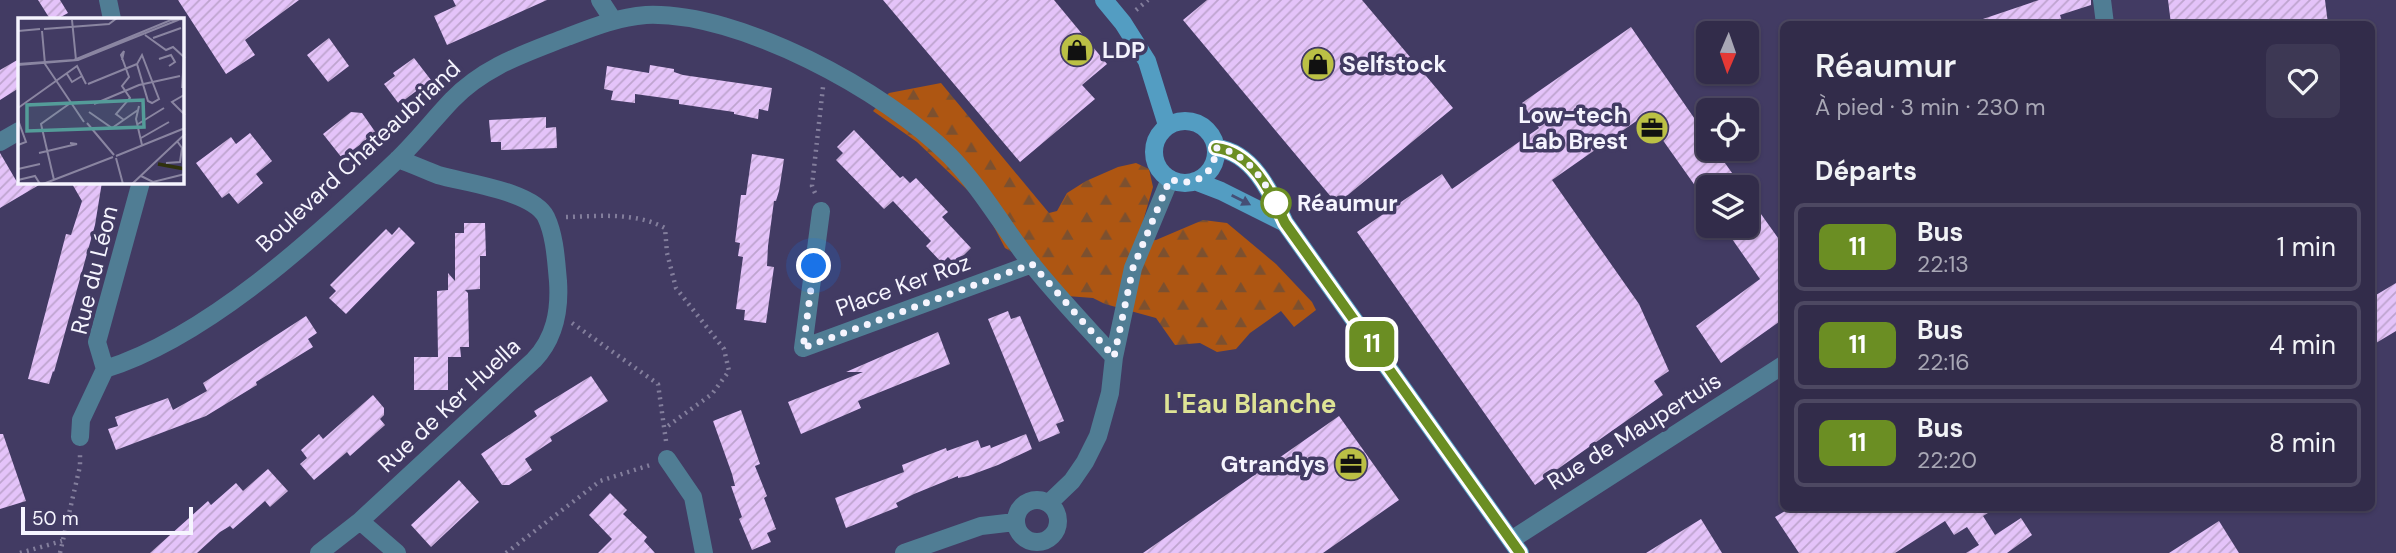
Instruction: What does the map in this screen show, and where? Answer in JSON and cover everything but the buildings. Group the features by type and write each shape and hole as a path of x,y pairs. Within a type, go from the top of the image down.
{"street":[{"path":"108,0 112,18"},
{"path":"600,0 613,20"},
{"path":"1104,0 1123,23 1147,61 1167,125"},
{"path":"2102,0 2105,21"},
{"name":"Boulevard Chateaubriand","path":"105,369 160,348 264,277 398,159 473,80 508,61 613,20 646,15 681,17 718,24 747,34 854,83 904,116 950,156 1032,264 1114,357"},
{"path":"1186,120 1200,124 1210,133 1216,148 1216,158 1210,170 1195,181 1181,183 1170,179 1158,167 1154,152 1157,136 1167,125 1186,120"},
{"path":"0,142 18,132"},
{"path":"1216,148 1237,153 1263,181 1285,223 1516,546"},
{"path":"398,159 436,174 520,198 534,204 545,215"},
{"path":"1049,503 1072,481 1098,436 1110,393 1114,357 1133,268 1170,179"},
{"path":"1195,181 1222,191 1285,223"},
{"name":"Rue du Léon","path":"105,369 97,342 140,184"},
{"name":"Place Ker Roz","path":"821,211 803,348 1032,264"},
{"name":"Rue de Ker Huella","path":"319,553 360,520 534,360 549,341 558,314 559,293 552,234 545,215"},
{"name":"Rue de Maupertuis","path":"1516,546 1780,367"},
{"path":"80,437 81,420 105,369"},
{"path":"667,459 693,497 704,553"},
{"path":"1037,500 1049,503 1058,520 1056,530 1042,548 1024,538 1017,530 1016,522 1018,511 1026,503 1037,500"},
{"path":"360,520 397,553"},
{"path":"904,553 981,526 1016,522"}],"path":[{"path":"821,211 813,186 825,69"},
{"path":"545,215 610,215 650,220 665,229 667,253 676,288 724,349 729,371 712,394 665,428 658,384 589,334"},
{"path":"60,553 80,466 80,437"},
{"path":"506,553 600,481 667,459"},
{"path":"20,553 62,541"}],"green space":[{"path":"941,83 1049,213 1057,211 1067,193 1086,181 1118,167 1136,163 1149,169 1153,187 1137,242 1156,240 1203,220 1227,223 1276,264 1312,302 1316,310 1294,327 1281,311 1250,333 1236,349 1217,352 1200,343 1175,345 1156,318 1093,298 1067,296 1048,273 1005,248 982,204 917,142 873,111 889,93"}],"bus line":[{"name":"11","path":"1216,148 1237,153 1263,181 1285,223 1520,553"}],"place":[{"name":"LDP","path":"1077,50"},
{"name":"Selfstock","path":"1318,64"},
{"name":"Low-tech Lab Brest","path":"1652,128"},
{"name":"Réaumur","path":"1276,203"},
{"name":"Gtrandys","path":"1351,464"}],"district":[{"name":"L'Eau Blanche","path":"1250,404"}],"route":[{"path":"814,266 803,348 1032,264 1114,357 1133,268 1170,179 1181,183 1199,180 1208,173 1213,164 1216,148 1227,149 1237,153 1250,166 1276,203"}]}
